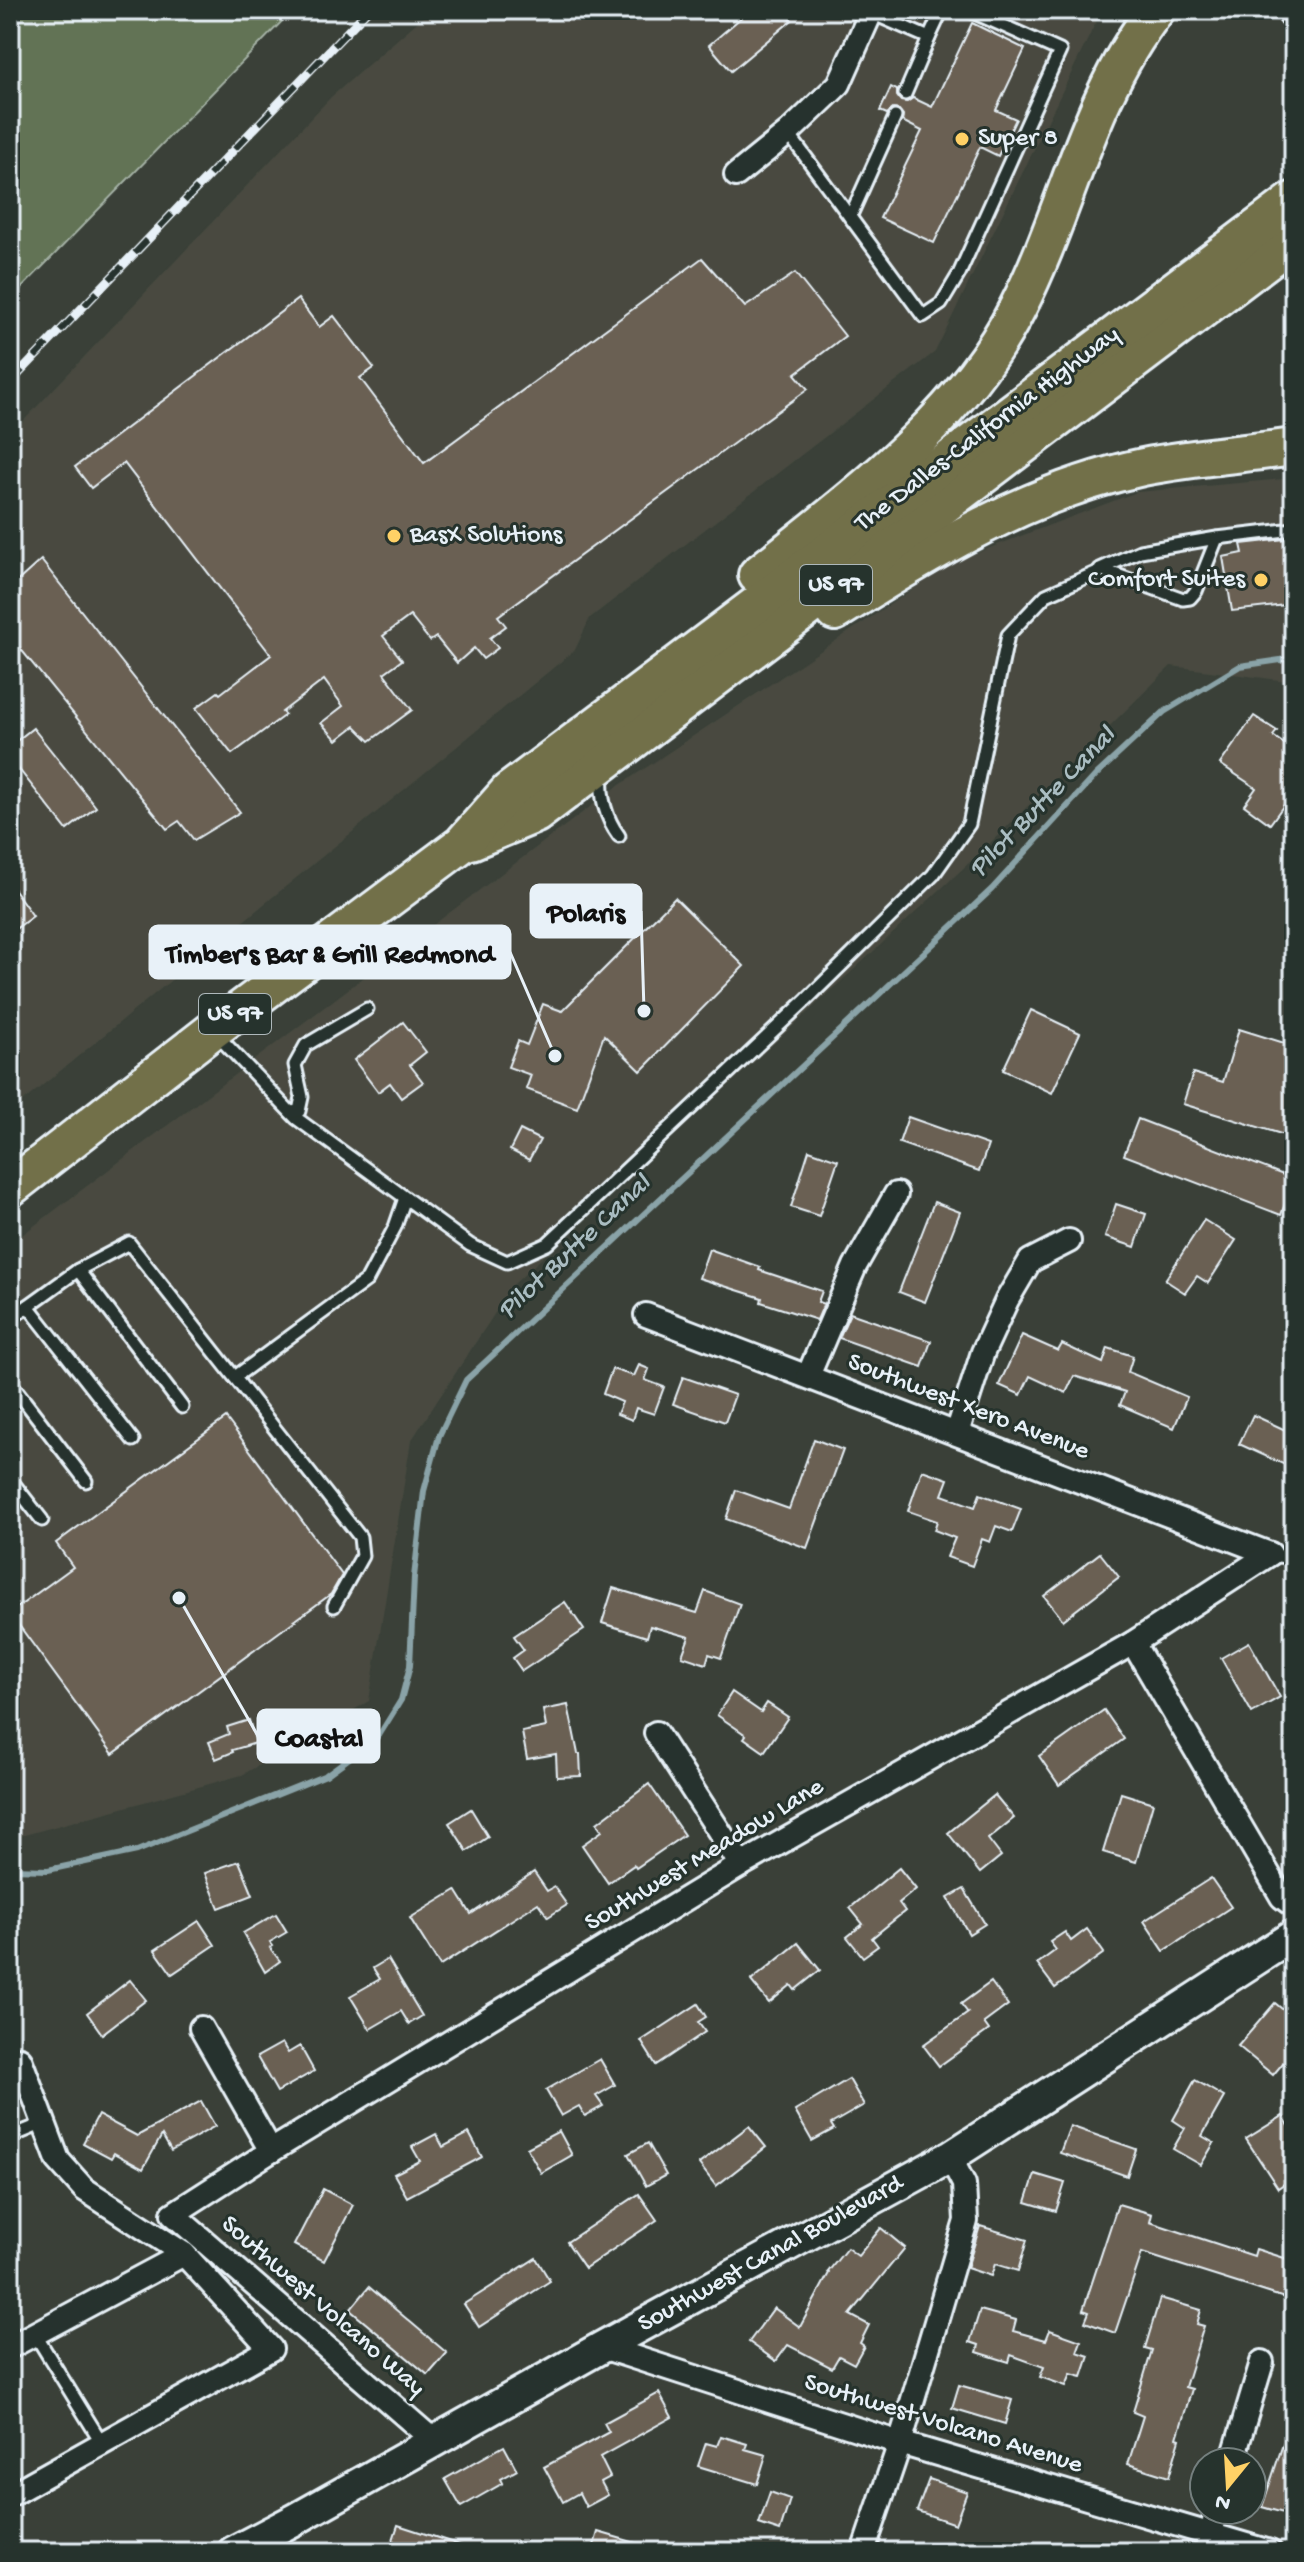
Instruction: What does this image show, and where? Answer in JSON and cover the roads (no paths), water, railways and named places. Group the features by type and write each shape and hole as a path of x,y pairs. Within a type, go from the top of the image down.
{"highway":[{"path":"589,752 641,669 858,494 937,421 979,371 1018,309 1049,237 1094,115 1133,40 1156,10"},
{"name":"The Dalles-California Highway","path":"10,1188 213,1030 462,844 536,814 589,752 1294,200"},
{"name":"The Dalles-California Highway","path":"589,752 740,657 1294,240"},
{"path":"740,657 819,622 926,555 991,520 1060,491 1142,467 1294,447"}],"main road":[{"name":"Southwest Canal Boulevard","path":"233,2552 950,2157 1294,1935"}],"street":[{"path":"736,175 788,133 839,84 870,11"},
{"path":"808,1376 855,1266 896,1194"},
{"path":"957,1433 983,1352 1030,1261 1069,1241"},
{"name":"Southwest Xero Avenue","path":"646,1315 1270,1554"},
{"name":"Southwest Meadow Lane","path":"173,2214 741,1865 1133,1643 1270,1554"},
{"path":"1133,1643 1282,1897 1294,1906"},
{"path":"656,1733 741,1865"},
{"path":"201,2028 271,2151"},
{"path":"10,2495 271,2349 184,2254 84,2189 58,2160 20,2059"},
{"path":"863,2552 900,2443 966,2221 964,2184 950,2157"},
{"name":"Southwest Volcano Way","path":"173,2214 434,2441"},
{"path":"10,2347 184,2254"},
{"name":"Southwest Volcano Avenue","path":"602,2347 1208,2543 1270,2552"},
{"path":"1237,2446 1262,2362"}],"lane":[{"path":"905,94 942,10"},
{"path":"788,133 923,316 941,304 959,274 1060,51 968,10"},
{"path":"870,11 929,38"},
{"path":"850,217 895,117"},
{"path":"213,1030 291,1112 470,1245 507,1262 547,1244 806,1000 933,875 969,824 1008,635 1046,595 1140,551 1294,529"},
{"path":"1102,570 1183,599 1190,598 1196,591 1217,538"},
{"path":"589,752 608,821 619,836"},
{"path":"291,1112 299,1111 302,1097 295,1065 306,1045 367,1009"},
{"path":"235,1377 367,1280 395,1227 405,1198"},
{"path":"10,1319 78,1270 129,1243 360,1537 362,1556 334,1606"},
{"path":"78,1270 182,1407"},
{"path":"28,1306 133,1440"},
{"path":"10,1382 86,1481"},
{"path":"10,1479 42,1520"},
{"path":"1270,1554 1294,1559"},
{"path":"10,2137 44,2123"},
{"path":"35,2334 102,2443"}],"waterway":[{"name":"Pilot Butte Canal","path":"10,1869 48,1870 137,1851 326,1775 378,1737 401,1700 410,1666 414,1577 424,1491 439,1436 466,1380 992,889 1096,775 1164,712 1240,666 1294,658"}],"railway":[{"path":"10,383 368,10"}],"place":[{"name":"Super 8","path":"962,139"},
{"name":"BasX Solutions","path":"394,536"},
{"name":"Comfort Suites","path":"1261,580"},
{"name":"Polaris","path":"644,1011"},
{"name":"Timber's Bar & Grill Redmond","path":"555,1056"},
{"name":"Coastal","path":"179,1598"}]}
